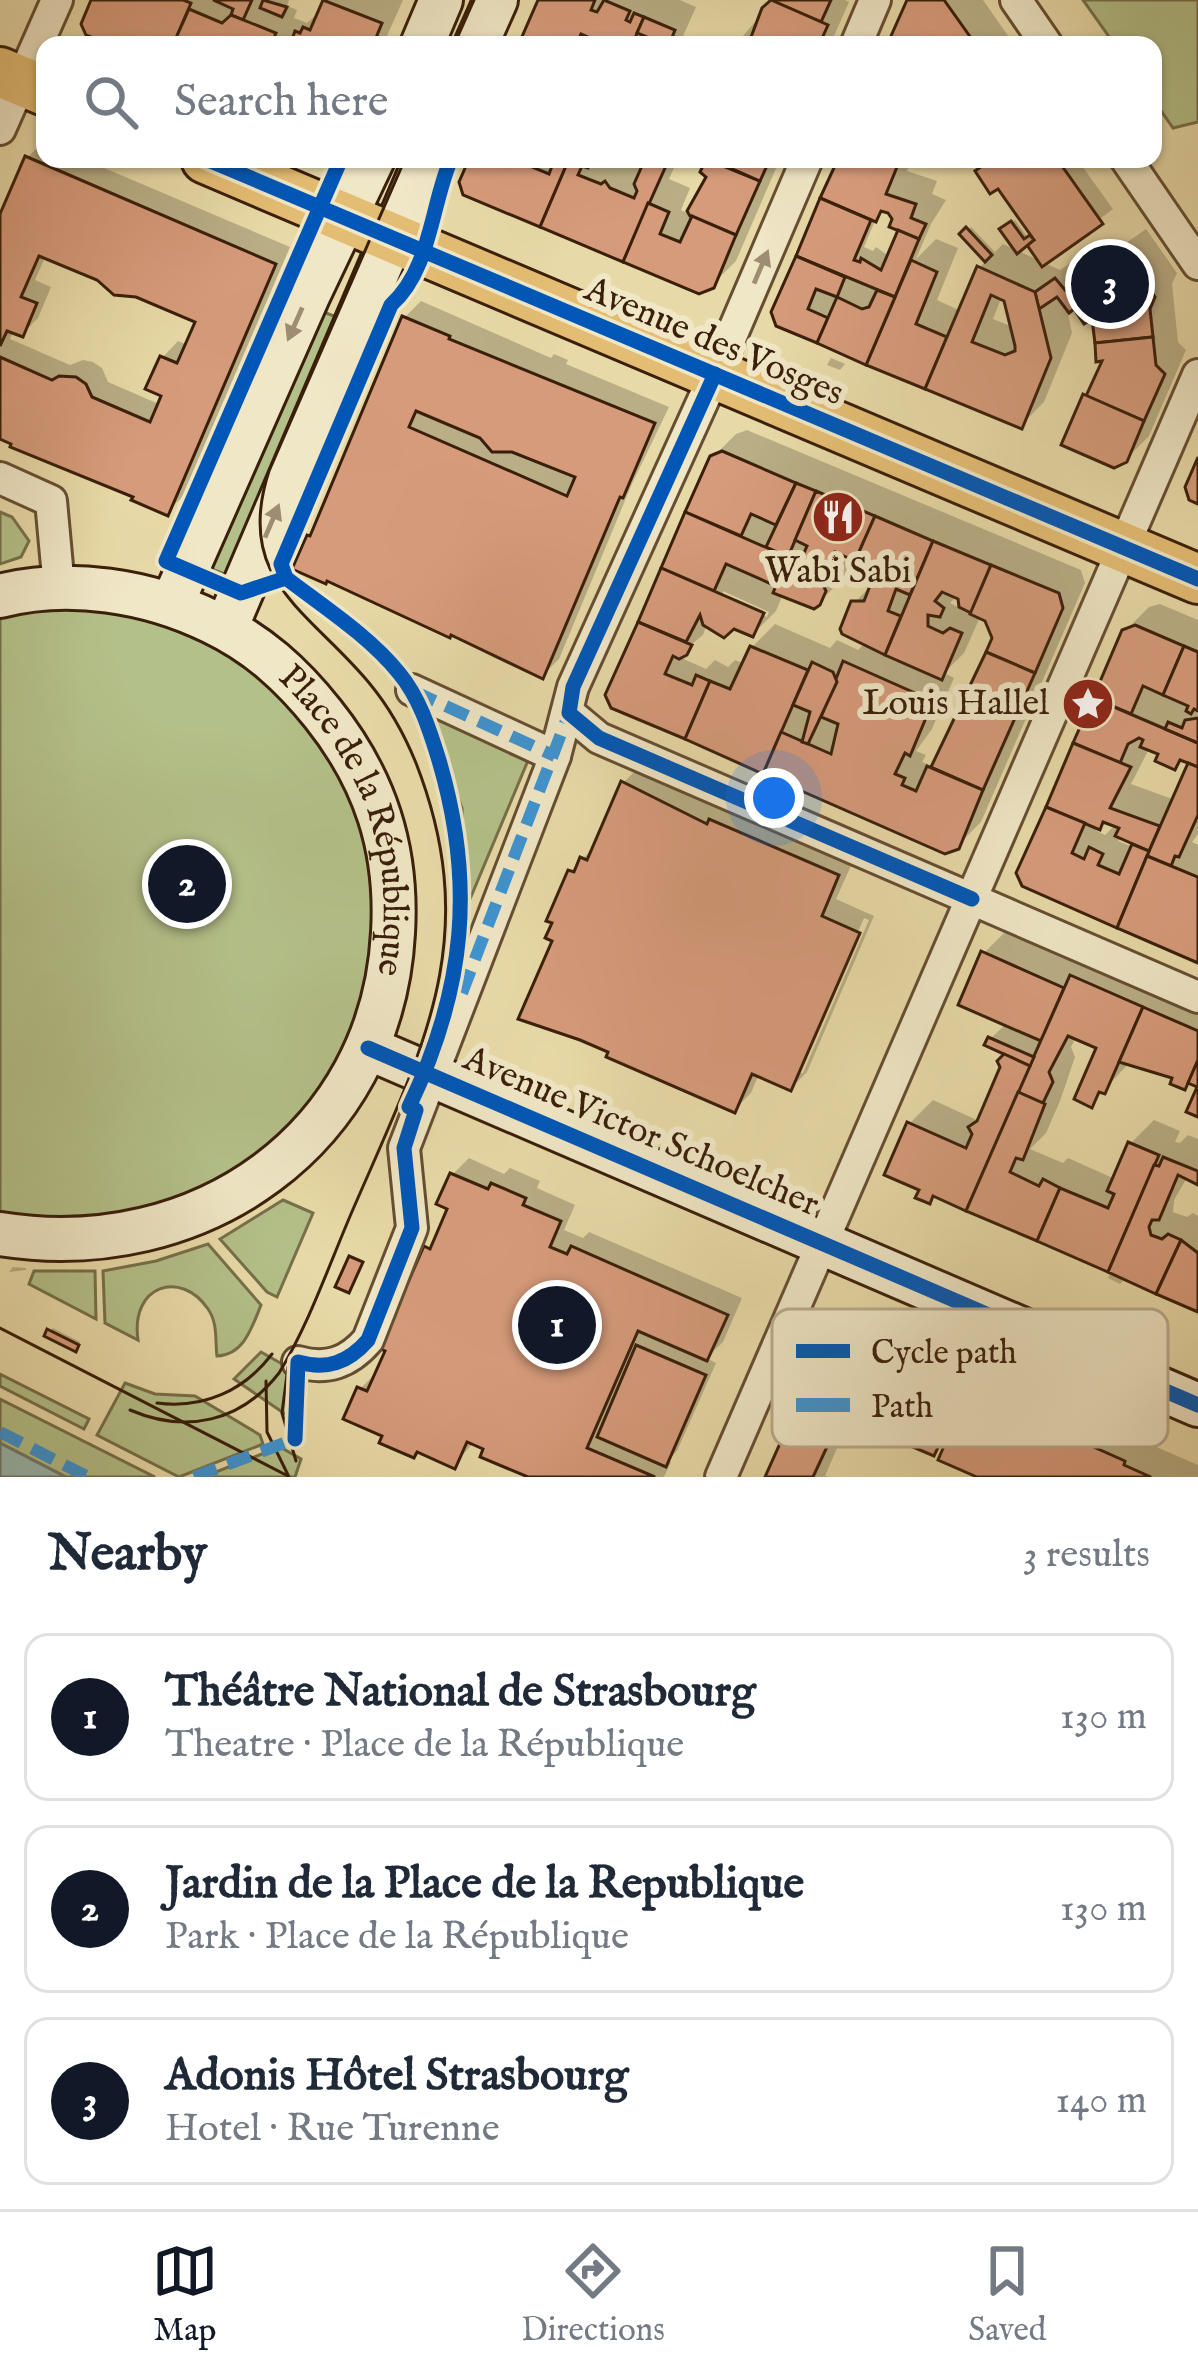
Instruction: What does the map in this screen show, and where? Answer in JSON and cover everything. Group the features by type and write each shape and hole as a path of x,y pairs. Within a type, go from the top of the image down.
{"main road":[{"name":"Avenue des Vosges","path":"227,168 1198,579"}],"street":[{"path":"41,36 57,0"},
{"path":"426,36 441,0"},
{"path":"480,36 496,0"},
{"path":"860,36 875,0"},
{"path":"1016,0 1041,36"},
{"path":"0,129 36,49"},
{"path":"172,604 369,168"},
{"path":"226,628 422,168"},
{"path":"298,1362 329,1366 358,1352 368,1340 412,1228 404,1148 424,1092 555,756 571,700 803,168"},
{"path":"1132,168 1198,264"},
{"path":"794,1309 1198,375"},
{"path":"0,478 51,501 59,588"},
{"name":"Place de la République","path":"0,596 59,588 172,604 226,628 294,678 351,749 381,817 396,889 391,978 368,1048 334,1108 309,1136 250,1185 159,1227 64,1240 0,1234"},
{"path":"412,690 555,756"},
{"path":"571,700 599,738 1198,997"},
{"name":"Avenue Victor Schoelcher","path":"368,1048 424,1092 822,1243 975,1309"},
{"path":"721,1477 772,1359"},
{"name":"Avenue Victor Schoelcher","path":"1168,1392 1198,1405"}],"green space":[{"path":"1083,0 1198,0 1198,122 1173,128 1162,112 1162,36 1109,36"},
{"path":"321,311 339,318 227,575 209,568"},
{"path":"0,512 12,517 29,541 21,557 0,564"},
{"path":"56,605 133,611 208,638 271,681 343,772 369,845 377,922 362,1010 325,1086 287,1131 226,1179 119,1220 0,1216 0,612"},
{"path":"422,702 532,751 465,911 462,808"},
{"path":"283,1200 313,1213 277,1297 267,1292 220,1239"},
{"path":"208,1244 261,1305 246,1338 234,1351 217,1356 211,1314 185,1289 160,1289 150,1295 138,1321 138,1340 105,1323 103,1271"},
{"path":"34,1271 95,1271 96,1319 29,1284"},
{"path":"261,1352 291,1369 288,1416 234,1379"},
{"path":"0,1374 89,1419 84,1429 0,1386"},
{"path":"125,1383 155,1394 195,1396 260,1435 263,1444 179,1477 97,1435"},
{"path":"0,1399 155,1477 66,1477 0,1443"},
{"path":"280,1447 301,1459 295,1477 203,1477"}],"water":[{"path":"0,1443 66,1477 0,1477"}],"building":[{"path":"91,0 191,3 177,36 88,36 81,24"},
{"path":"213,0 252,0 243,20 231,15 233,9"},
{"path":"263,0 287,7 282,17 260,8"},
{"path":"323,0 382,23 377,36 293,36 303,27 310,30"},
{"path":"538,0 595,0 591,10 597,12 604,0 630,11 626,20 630,22 634,13 644,17 636,36 522,36"},
{"path":"770,0 831,0 821,22"},
{"path":"771,0 828,25 823,36 751,36 762,8"},
{"path":"907,0 944,0 970,36 891,36"},
{"path":"189,9 222,23 231,15 276,33 275,36 177,36"},
{"path":"644,17 675,30 673,36 637,33"},
{"path":"25,156 36,161 36,168 53,168 276,264 168,516 0,439 0,357 52,380 76,377 92,397 150,422 161,396 145,389 160,356 177,363 195,322 136,297 114,295 97,280 39,256 21,297 37,303 23,337 7,331 0,346 0,214"},
{"path":"465,168 535,168 549,174 551,168 565,168 540,227 463,195 459,182"},
{"path":"565,168 581,168 578,175 601,184 605,181 634,198 641,168 665,168 623,262 540,227"},
{"path":"702,168 728,168 760,181 736,235 687,211 706,177"},
{"path":"730,168 766,168 760,181"},
{"path":"834,168 897,168 886,194 916,204 911,218 926,224 919,239 889,227 888,213 881,211 876,222 820,198"},
{"path":"1063,168 1103,224 1042,267 1027,245 1034,240 998,189 990,194 975,171"},
{"path":"820,198 871,220 854,260 861,258 881,270 898,230 919,239 895,297 796,256"},
{"path":"648,203 669,212 660,234 680,242 692,216 736,235 714,288 699,294 623,262"},
{"path":"1011,221 1024,239 1030,235 1034,240 1017,254 999,229"},
{"path":"966,227 992,255 985,262 959,234"},
{"path":"1122,250 1155,297 1150,309 1153,337 1095,343 1092,319 1084,324 1057,297 1039,309 1035,292 1055,278 1065,290"},
{"path":"796,256 845,277 837,297 816,289 808,309 828,318 817,343 776,326 771,312"},
{"path":"911,260 937,272 916,324 947,337 925,389 866,365"},
{"path":"977,266 1035,292 1051,358 1022,429 925,389","holes":["991,295 1004,301 1015,346 1015,351 1005,355 972,342"]},
{"path":"877,290 895,297 866,365 817,343 837,297 862,309 869,307"},
{"path":"402,316 655,423 543,679 292,569","holes":["416,411 480,438 492,452 512,452 575,477 567,496 409,427"]},
{"path":"1153,337 1156,365 1165,374 1144,421 1086,396 1102,361 1096,362 1095,343"},
{"path":"1083,394 1144,421 1127,462 1114,468 1061,445"},
{"path":"722,451 796,483 776,525 751,514 741,536 685,512 710,456"},
{"path":"1198,457 1198,504 1189,500 1185,487"},
{"path":"796,483 816,491 788,557 766,547"},
{"path":"816,491 875,516 855,561 835,552 822,583 826,591 814,609 773,593 788,557 800,562 807,546 795,540"},
{"path":"685,512 788,557 776,586 726,564 714,591 661,568"},
{"path":"875,516 933,541 910,595 896,589 888,611 901,616 885,655 840,629 851,601 864,601 876,570 855,561"},
{"path":"933,541 991,565 971,613 959,607 958,599 942,592 935,601 944,608 940,617 928,615 928,626 943,633 950,628 962,633 942,680 885,655"},
{"path":"991,565 1059,593 1063,608 1035,673 986,652 992,638 985,621 970,614"},
{"path":"661,568 764,613 753,637 734,629 724,638 703,625 700,615 686,642 638,622"},
{"path":"638,622 692,645 687,655 673,656 665,674 692,685 696,675 710,681 685,739 611,708 605,695"},
{"path":"1135,625 1184,646 1163,695 1143,686 1131,714 1093,698 1122,630"},
{"path":"750,646 808,670 763,774 685,739 710,681 730,689"},
{"path":"1184,646 1198,652 1198,711 1191,714 1186,711 1188,706 1163,695"},
{"path":"986,652 1035,673 983,790 931,767"},
{"path":"843,661 933,701 910,756 905,753 895,774 905,778 902,785 916,791 927,766 983,790 959,849 945,854 763,774 781,732 831,754 838,724 821,717"},
{"path":"812,662 833,672 837,682 808,744 802,742 810,712 793,705"},
{"path":"1093,698 1198,743 1198,767 1180,760 1175,770 1155,761 1158,754 1140,747 1143,740 1139,738 1128,744 1120,763 1073,743"},
{"path":"1198,718 1198,743 1165,729 1168,722 1182,728 1185,720"},
{"path":"1073,743 1131,767 1110,808 1160,826 1149,851 1115,836 1119,828 1103,822 1100,830 1046,807"},
{"path":"1188,763 1198,767 1198,815 1171,866 1147,856"},
{"path":"621,781 707,824 709,819 839,875 822,916 860,933 791,1091 752,1074 735,1113 606,1057 608,1052 518,1019 552,941 545,938 552,923 546,921 568,870 574,872 580,857 587,860"},
{"path":"1046,807 1085,823 1072,853 1084,859 1089,847 1103,854 1098,865 1119,874 1132,844 1149,851 1117,928 1022,886 1016,873"},
{"path":"1147,856 1198,877 1198,963 1117,928"},
{"path":"981,951 1064,988 1041,1041 958,1005"},
{"path":"1070,975 1143,1007 1105,1094 1099,1092 1092,1108 1074,1099 1096,1048 1068,1036 1049,1072 1053,1082 1043,1103 1018,1092"},
{"path":"1143,1007 1198,1031 1198,1060 1185,1090 1170,1084 1172,1078 1119,1062"},
{"path":"988,1037 1034,1057 1030,1066 984,1045"},
{"path":"1004,1054 1030,1066 966,1211 933,1196 930,1204 915,1198 919,1190 884,1175 907,1122 966,1148 972,1134 968,1127 977,1121 1000,1067 997,1061"},
{"path":"1198,1060 1198,1117 1186,1112 1197,1087 1188,1083"},
{"path":"1018,1092 1045,1104 1023,1160 1016,1158 1010,1172 1039,1186 1043,1179 1060,1188 1037,1241 966,1211"},
{"path":"1128,1142 1159,1155 1108,1272 1037,1241 1060,1188 1108,1208 1114,1194 1107,1191"},
{"path":"1163,1157 1198,1171 1198,1185 1178,1175 1159,1220 1152,1220 1149,1227 1151,1235 1162,1239 1168,1234 1181,1240 1156,1294 1108,1272 1154,1165 1159,1166"},
{"path":"450,1173 526,1198 523,1205 561,1221 550,1247 567,1254 571,1246 728,1315 707,1361 638,1331 587,1448 655,1477 528,1477 480,1457 483,1449 467,1442 455,1469 417,1452 414,1458 379,1443 382,1436 343,1419 357,1387 367,1391 385,1351 379,1348 403,1278 409,1280 424,1246 430,1249 447,1209 436,1204"},
{"path":"1181,1240 1198,1253 1198,1312 1156,1294"},
{"path":"349,1256 363,1262 349,1293 335,1287"},
{"path":"47,1329 79,1345 76,1352 44,1336"},
{"path":"636,1345 706,1375 666,1467 597,1437"},
{"path":"778,1447 827,1447 813,1477 765,1477"},
{"path":"913,1447 938,1447 934,1456"},
{"path":"944,1447 1094,1447 1151,1477 977,1477 938,1460"}],"tram line":[{"path":"458,36 474,0"},
{"path":"130,1410 172,1421 211,1419 248,1403 279,1373 310,1313 402,1095 436,991 445,884 436,826 416,763 377,693 284,592 261,541 261,509 269,471 401,168"},
{"path":"0,1328 288,1476"},
{"path":"157,1403 190,1403 221,1395 249,1378 272,1354"},
{"path":"288,1367 282,1413 296,1461"},
{"path":"266,1381 267,1432 289,1477"}],"marked path":[{"path":"413,691 555,756"},
{"path":"462,993 569,713"},
{"path":"0,1432 88,1477"},
{"path":"194,1477 295,1439"}],"cycle path":[{"path":"227,168 1198,579"},
{"path":"286,578 241,593 166,561 337,168"},
{"path":"409,1107 442,1020 459,935 460,892 450,803 427,724 406,682 360,634 286,578 281,564 391,305 422,255 448,168"},
{"path":"715,374 573,687 569,713 599,738 972,899"},
{"path":"368,1048 975,1309"},
{"path":"295,1439 298,1362 336,1363 368,1340 412,1228 404,1148 416,1110"},
{"path":"1168,1392 1198,1405"}],"place":[{"name":"Adonis Hôtel Strasbourg","path":"1110,284"},
{"name":"Wabi Sabi","path":"838,517"},
{"name":"Louis Hallel","path":"1088,704"},
{"name":"Jardin de la Place de la Republique","path":"187,884"},
{"name":"Théâtre National de Strasbourg","path":"557,1325"}]}
